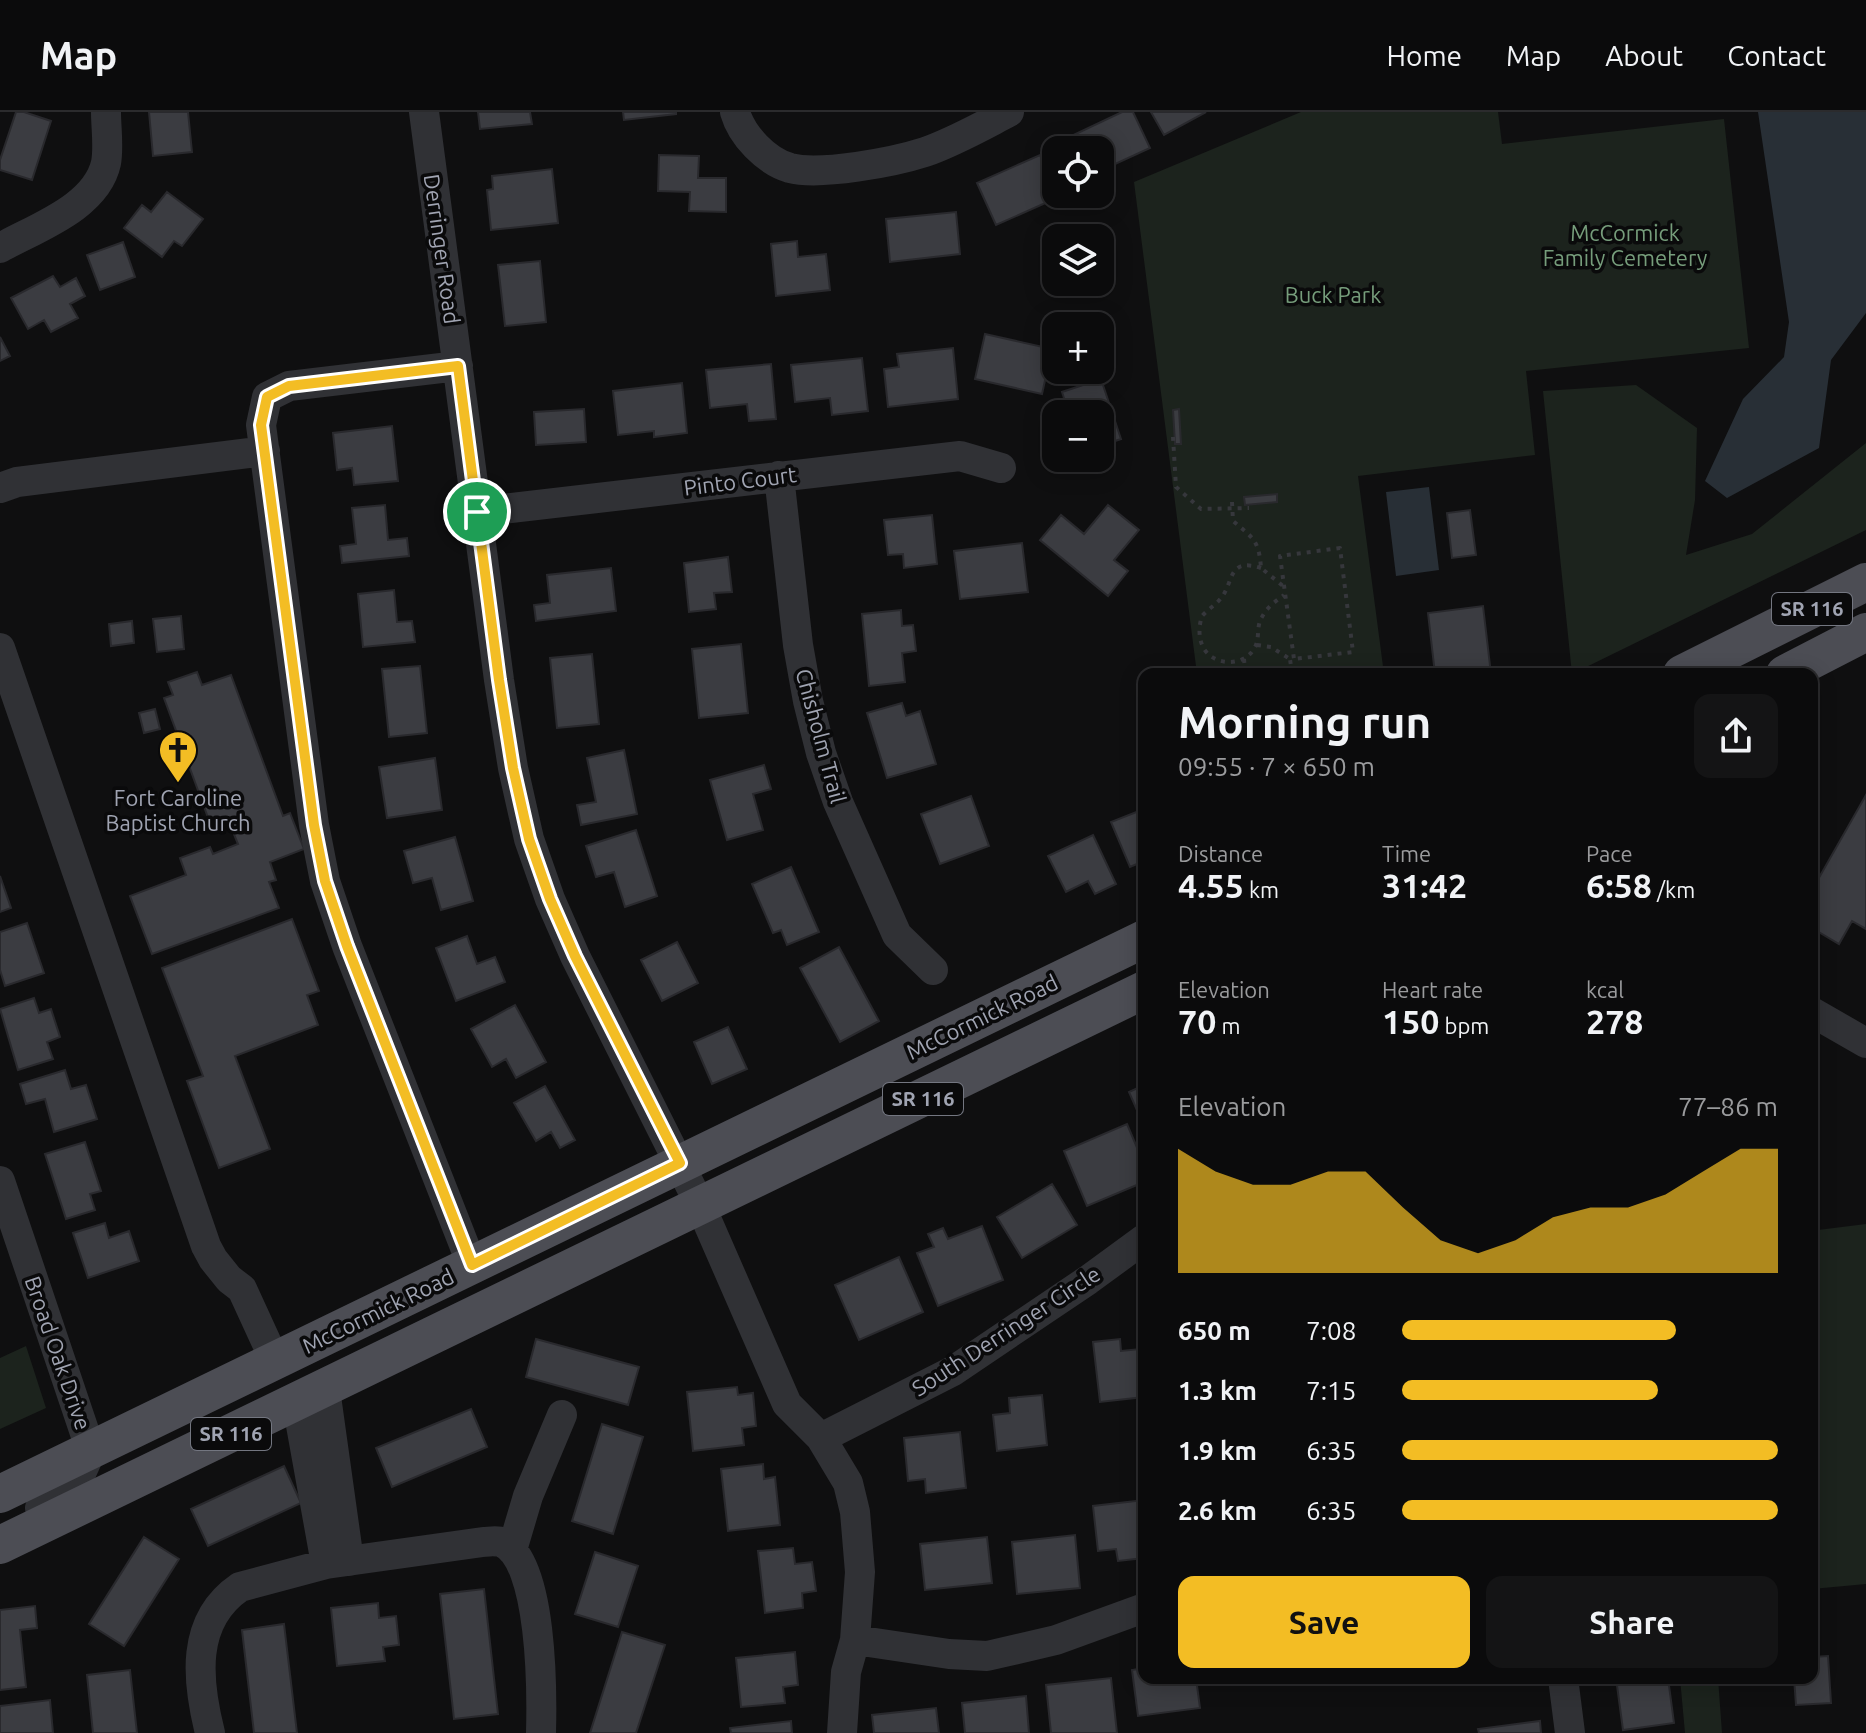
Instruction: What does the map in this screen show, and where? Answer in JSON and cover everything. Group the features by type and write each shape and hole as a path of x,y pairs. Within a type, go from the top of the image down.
{"main road":[{"name":"SR 116","path":"1694,668 1866,582"},
{"name":"SR 116","path":"1797,668 1866,632"},
{"name":"McCormick Road","path":"0,1494 1138,942"},
{"name":"SR 116","path":"0,1545 1138,993"}],"street":[{"path":"0,248 71,208 98,184 106,162 106,112"},
{"name":"Derringer Road","path":"424,112 499,680 513,768 529,839 550,899 575,956 701,1207 787,1404 821,1438 848,1483 855,1512 860,1572 855,1640 846,1672 842,1733"},
{"path":"736,116 748,139 779,164 794,169 838,169 925,152 1009,112"},
{"path":"458,366 289,386 267,397 261,425 314,825 325,881 347,946 472,1265"},
{"path":"0,488 17,482 265,451"},
{"name":"Pinto Court","path":"477,512 960,456 1001,468"},
{"name":"Chisholm Trail","path":"779,476 798,645 821,753 838,802 897,935 933,970"},
{"path":"0,648 206,1246 221,1269 242,1289 275,1361"},
{"path":"1818,1015 1866,1043"},
{"name":"Broad Oak Drive","path":"0,1181 91,1451 73,1491 0,1528"},
{"name":"South Derringer Circle","path":"821,1438 953,1371 1138,1243"},
{"path":"311,1396 338,1562"},
{"path":"512,1550 528,1496 562,1415"},
{"path":"210,1733 201,1684 200,1649 214,1612 229,1594 240,1587 338,1562 501,1541 512,1550 524,1568 529,1583 535,1613 541,1733"},
{"path":"855,1640 949,1654 987,1656 1056,1640 1138,1610"},
{"path":"1564,1684 1570,1733"}],"path":[{"path":"1173,437 1176,487 1201,509 1232,505 1249,508"},
{"path":"1232,505 1233,521 1254,537 1260,550 1261,568"},
{"path":"1257,645 1271,647 1292,659 1353,652 1340,548 1280,556 1292,659 1292,668"},
{"path":"1284,587 1261,568 1239,568 1232,573 1225,593 1202,616 1199,624 1200,639 1208,656 1228,662 1244,659 1257,645 1261,617 1285,594"},
{"path":"1244,659 1245,668"}],"green space":[{"name":"Buck Park","path":"1301,112 1498,112 1502,144 1724,119 1749,348 1526,371 1535,455 1358,476 1383,668 1196,668 1134,182"},
{"path":"1636,385 1697,428 1695,500 1686,555 1752,534 1866,443 1866,530 1584,668 1571,668 1543,391"},
{"path":"1866,1224 1866,1584 1818,1588 1818,1230"},
{"path":"26,1346 46,1408 0,1429 0,1358"},
{"path":"1681,1684 1718,1684 1722,1733 1685,1733"}],"shaded area":[{"path":"1758,112 1866,112 1866,313 1831,360 1819,448 1727,498 1705,481 1743,399 1784,357 1789,322"},
{"path":"1429,487 1439,570 1396,576 1386,492"}],"building":[{"path":"16,112 51,121 32,180 0,170 0,160"},
{"path":"149,112 188,112 192,152 153,156"},
{"path":"478,112 530,112 532,124 480,129"},
{"path":"623,112 676,112 676,114 624,120"},
{"path":"1122,112 1133,112 1150,148 1114,165 1114,136 1071,136"},
{"path":"1151,112 1206,112 1164,135"},
{"path":"659,155 699,156 698,178 726,178 726,212 689,211 690,192 658,191"},
{"path":"1040,155 1042,159 1042,205 996,225 977,183"},
{"path":"552,169 558,223 491,230 487,190 493,189 492,176"},
{"path":"167,192 203,219 182,246 174,241 162,257 124,228 142,205 151,212"},
{"path":"956,212 960,254 890,262 886,219"},
{"path":"797,241 798,257 826,254 830,290 776,296 771,244"},
{"path":"123,242 135,277 100,290 87,255"},
{"path":"540,261 546,322 505,326 498,265"},
{"path":"53,276 60,287 76,278 85,296 70,304 78,318 51,332 44,320 28,329 11,298"},
{"path":"985,334 1042,347 1042,394 975,379"},
{"path":"0,337 10,356 0,361"},
{"path":"953,348 958,399 888,407 884,369 899,367 897,354"},
{"path":"862,358 868,411 832,415 830,398 795,402 791,365"},
{"path":"771,364 776,419 749,421 747,404 710,408 706,370"},
{"path":"682,383 687,433 654,437 654,431 618,435 613,391"},
{"path":"1086,384 1103,384 1108,400 1065,400 1062,392"},
{"path":"584,409 586,442 536,445 534,412"},
{"path":"1179,409 1181,444 1175,444 1173,410"},
{"path":"1114,418 1121,439 1114,441"},
{"path":"392,426 398,481 354,485 352,468 337,470 333,433"},
{"path":"1277,494 1277,502 1245,505 1244,497"},
{"path":"385,505 388,540 407,538 409,556 342,563 340,546 356,544 352,508"},
{"path":"1108,505 1139,530 1114,560 1128,571 1108,596 1040,540 1061,515 1084,534"},
{"path":"1470,510 1476,555 1452,558 1447,513"},
{"path":"932,515 937,564 904,568 903,554 888,555 884,520"},
{"path":"1022,543 1028,592 960,599 954,551"},
{"path":"728,557 732,592 714,593 716,609 689,612 684,563"},
{"path":"611,568 616,611 536,621 534,605 550,603 547,575"},
{"path":"394,590 397,622 412,621 415,642 363,647 358,594"},
{"path":"1483,606 1490,668 1434,668 1428,613"},
{"path":"901,610 902,626 913,625 916,651 902,653 905,682 869,686 862,614"},
{"path":"181,616 184,649 157,652 153,619"},
{"path":"132,621 134,643 111,646 109,624"},
{"path":"741,644 748,713 699,718 692,649"},
{"path":"592,654 599,724 557,728 550,658"},
{"path":"420,666 427,733 389,737 382,669"},
{"path":"197,672 202,685 231,675 283,816 290,813 304,849 270,862 276,880 269,882 279,908 152,954 130,896 186,875 180,858 210,847 213,854 238,844 227,817 210,823 164,698 173,695 168,682"},
{"path":"902,703 906,716 920,711 936,764 887,778 867,713"},
{"path":"155,709 160,729 144,733 139,713"},
{"path":"624,750 637,814 581,825 577,805 596,802 587,758"},
{"path":"435,758 442,810 387,818 379,767"},
{"path":"764,765 771,789 753,794 763,830 727,840 710,780"},
{"path":"1866,795 1866,929 1852,921 1839,944 1818,932 1818,879"},
{"path":"971,796 989,846 940,864 921,814"},
{"path":"1138,811 1138,864 1130,867 1111,822"},
{"path":"636,830 657,896 625,907 614,872 596,877 586,846"},
{"path":"1093,835 1116,884 1095,894 1088,881 1066,892 1048,856"},
{"path":"455,837 473,901 441,910 432,878 413,883 404,851"},
{"path":"791,867 819,932 787,945 781,930 773,933 752,884"},
{"path":"0,876 11,908 0,912"},
{"path":"292,919 319,991 307,995 318,1025 235,1056 270,1149 219,1168 187,1081 203,1076 162,968"},
{"path":"27,923 44,973 5,986 0,970 0,932"},
{"path":"467,936 477,964 495,957 505,982 456,1001 436,948"},
{"path":"677,942 698,983 662,1001 641,960"},
{"path":"839,947 879,1021 840,1042 800,968"},
{"path":"34,998 39,1013 51,1009 60,1037 47,1042 53,1059 18,1070 0,1009"},
{"path":"515,1005 546,1062 516,1078 506,1059 492,1067 471,1029"},
{"path":"728,1027 747,1069 712,1084 694,1042"},
{"path":"65,1070 71,1089 86,1085 97,1119 54,1132 45,1099 26,1104 20,1084"},
{"path":"545,1086 575,1140 560,1148 551,1132 536,1141 514,1103"},
{"path":"1138,1088 1138,1112 1129,1092"},
{"path":"1127,1124 1138,1150 1138,1185 1087,1206 1064,1151"},
{"path":"85,1142 101,1191 90,1194 95,1210 66,1219 45,1154"},
{"path":"1052,1184 1077,1225 1022,1258 997,1217"},
{"path":"105,1223 109,1238 129,1231 139,1261 88,1278 73,1233"},
{"path":"982,1226 1003,1280 938,1306 917,1253 934,1247 928,1234 943,1228 948,1239"},
{"path":"899,1257 923,1312 859,1340 835,1285"},
{"path":"536,1339 639,1367 628,1405 526,1377"},
{"path":"1120,1339 1121,1351 1138,1349 1138,1398 1100,1402 1093,1342"},
{"path":"737,1387 738,1395 753,1393 756,1426 742,1428 744,1445 693,1451 687,1392"},
{"path":"1042,1395 1047,1445 997,1451 993,1415 1010,1413 1009,1398"},
{"path":"471,1409 487,1447 392,1487 376,1448"},
{"path":"602,1424 643,1437 613,1534 572,1521"},
{"path":"960,1432 966,1488 926,1493 925,1479 908,1481 904,1438"},
{"path":"763,1464 764,1479 775,1477 780,1525 728,1531 721,1469"},
{"path":"284,1466 301,1503 208,1546 191,1509"},
{"path":"1138,1501 1138,1559 1118,1561 1116,1549 1098,1551 1093,1506"},
{"path":"1075,1535 1080,1588 1017,1594 1012,1542"},
{"path":"144,1537 179,1559 124,1646 89,1624"},
{"path":"987,1537 992,1583 925,1590 920,1544"},
{"path":"793,1548 795,1564 812,1562 816,1591 802,1593 803,1608 765,1613 758,1551"},
{"path":"595,1552 638,1566 618,1627 575,1614"},
{"path":"484,1589 498,1714 454,1719 440,1594"},
{"path":"378,1603 379,1618 396,1616 399,1645 383,1647 385,1661 337,1666 331,1608"},
{"path":"35,1606 37,1628 20,1630 26,1687 0,1690 0,1610"},
{"path":"284,1624 297,1733 254,1733 242,1630"},
{"path":"622,1632 665,1645 636,1733 590,1733"},
{"path":"795,1652 798,1685 783,1687 785,1703 741,1707 736,1658"},
{"path":"1828,1656 1831,1703 1796,1705 1794,1684 1818,1684 1818,1657"},
{"path":"1138,1669 1138,1684 1197,1684 1200,1708 1138,1716 1132,1670"},
{"path":"130,1670 137,1733 93,1733 87,1675"},
{"path":"1111,1678 1117,1733 1051,1733 1046,1685"},
{"path":"1617,1684 1669,1684 1674,1723 1623,1730"},
{"path":"1026,1696 1029,1733 965,1733 962,1703"},
{"path":"50,1700 53,1733 0,1733 0,1706"},
{"path":"936,1708 939,1733 874,1733 872,1715"},
{"path":"791,1721 792,1733 731,1733 730,1728"},
{"path":"1540,1721 1541,1733 1479,1733 1478,1729"}],"place":[{"name":"Fort Caroline Baptist Church","path":"178,784"}],"route":[{"path":"458,366 477,512 499,680 513,768 529,839 550,899 575,956 680,1163 472,1265 347,946 325,881 314,825 261,425 267,397 289,386 458,366"}],"park label":[{"name":"McCormick Family Cemetery","path":"1625,246"}]}
